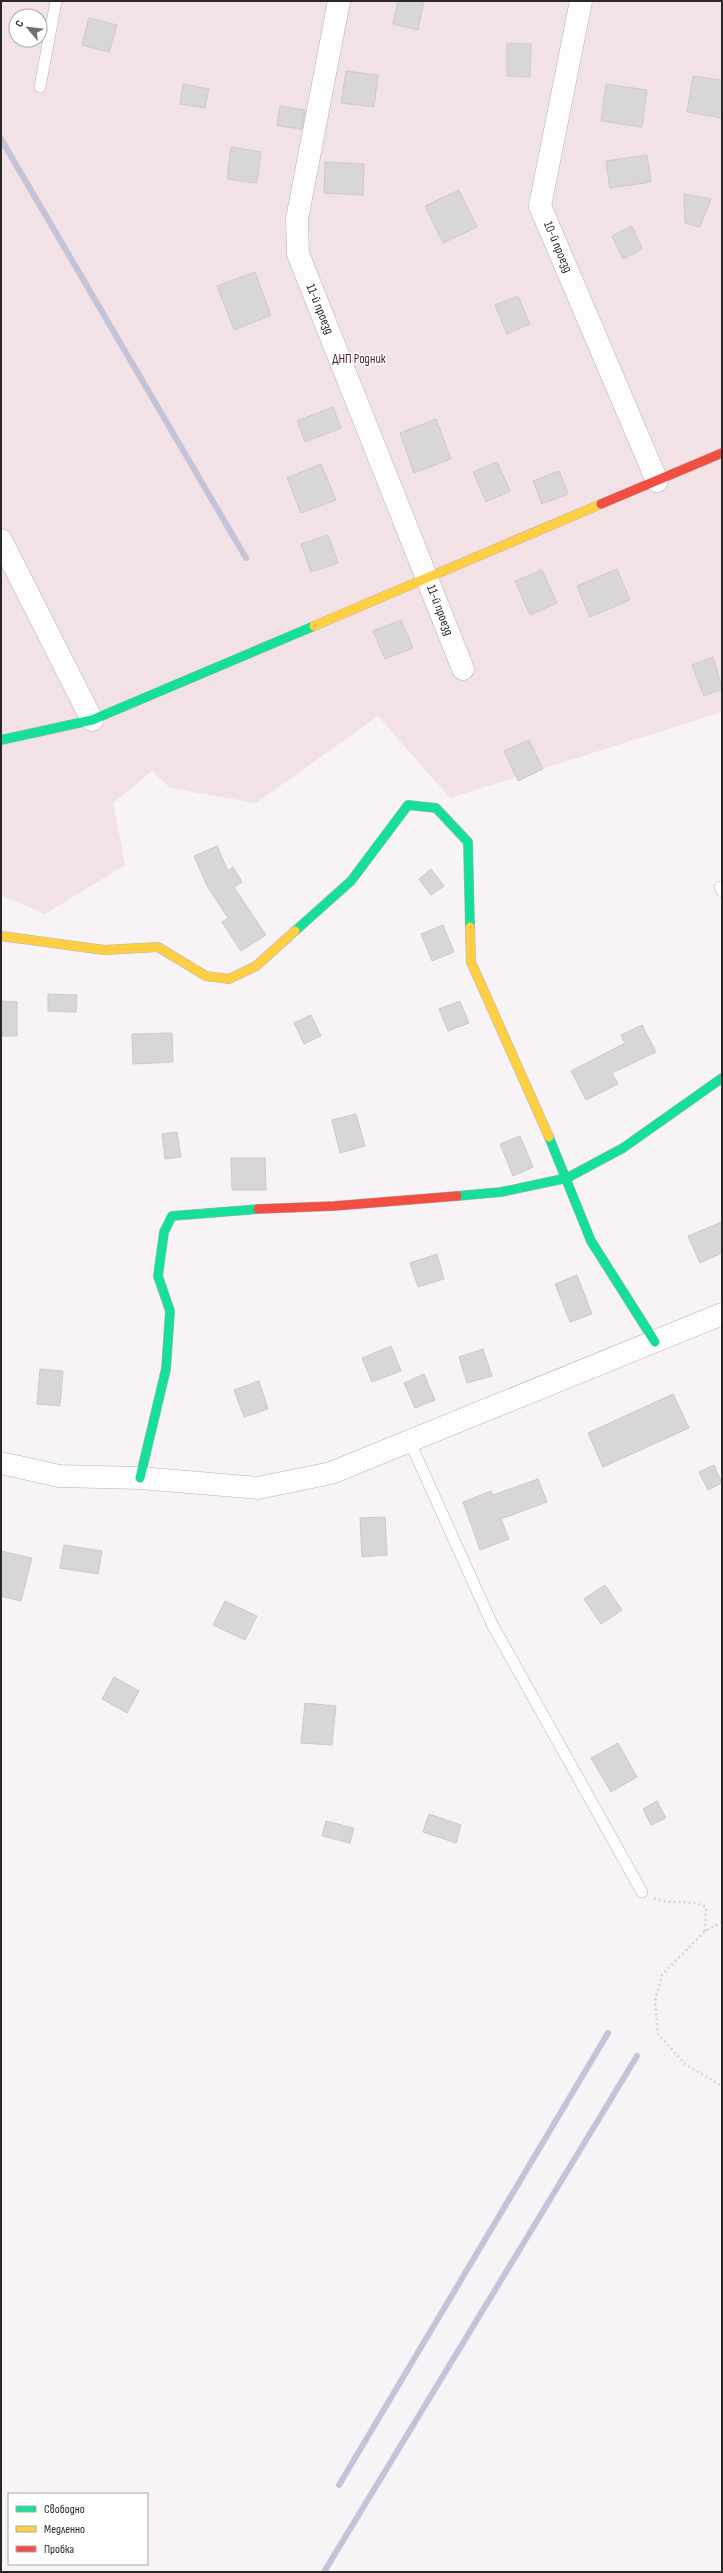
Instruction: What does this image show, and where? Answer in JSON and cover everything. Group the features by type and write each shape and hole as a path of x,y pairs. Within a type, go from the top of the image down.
{"street":[{"name":"11-й проезд","path":"340,1 297,219 298,254 463,669"},
{"name":"10-й проезд","path":"581,1 540,206 657,481"},
{"path":"1,740 92,720 722,453"},
{"path":"1,540 92,720"},
{"path":"1,936 104,950 158,947 206,976 229,979 256,966 351,881 383,841 408,805 436,808 468,842 471,962 567,1178 591,1241 655,1342"},
{"path":"140,1478 166,1369 170,1311 158,1276 164,1232 172,1216 265,1208 334,1206 501,1192 567,1178 623,1148 722,1078"},
{"path":"1,1463 59,1476 140,1478 258,1488 331,1473 722,1314"}],"lane":[{"path":"40,87 56,1"},
{"path":"409,1440 492,1624 642,1892"}],"path":[{"path":"642,1892 665,1903 692,1901 706,1907 705,1931"},
{"path":"722,1922 705,1931 662,1975 655,2001 658,2034 685,2064 722,2086"}],"green space":[{"name":"ДНП Родник","path":"1,1 722,1 722,712 450,798 378,716 256,803 170,788 152,771 113,803 125,865 45,914 1,895"}],"building":[{"path":"398,1 424,1 418,30 393,24"},
{"path":"89,18 117,25 109,52 82,45"},
{"path":"507,43 531,44 530,77 507,76"},
{"path":"346,71 378,75 374,107 341,103"},
{"path":"693,76 722,80 722,118 687,112"},
{"path":"183,84 209,89 205,108 180,104"},
{"path":"606,84 647,90 642,127 601,121"},
{"path":"280,106 305,110 302,129 277,126"},
{"path":"231,147 261,152 257,183 227,179"},
{"path":"647,155 651,182 610,188 606,161"},
{"path":"325,162 364,164 363,195 324,193"},
{"path":"459,190 477,227 443,243 425,206"},
{"path":"684,194 711,199 700,227 685,223"},
{"path":"632,226 642,249 623,259 612,236"},
{"path":"255,272 271,315 234,330 217,286"},
{"path":"518,296 530,324 507,334 495,305"},
{"path":"333,407 341,428 305,442 297,421"},
{"path":"436,419 451,459 414,473 400,433"},
{"path":"497,462 510,491 486,502 473,472"},
{"path":"321,464 336,500 301,513 287,478"},
{"path":"559,471 568,494 542,504 533,481"},
{"path":"328,535 338,563 311,572 301,544"},
{"path":"617,569 630,600 590,617 577,586"},
{"path":"542,570 557,603 530,615 515,581"},
{"path":"401,620 413,648 385,659 373,631"},
{"path":"713,657 722,689 704,696 692,665"},
{"path":"529,740 543,769 518,781 504,751"},
{"path":"217,846 228,871 233,867 242,882 234,887 266,935 241,951 222,922 228,918 207,886 194,856"},
{"path":"431,869 444,886 431,895 419,879"},
{"path":"443,925 454,952 432,961 421,934"},
{"path":"48,994 77,995 76,1012 48,1011"},
{"path":"1,1001 17,1002 17,1036 1,1036"},
{"path":"460,1001 469,1023 448,1031 439,1009"},
{"path":"311,1015 321,1036 304,1044 294,1023"},
{"path":"642,1025 656,1052 612,1073 618,1084 586,1100 571,1071 625,1043 621,1035"},
{"path":"172,1033 173,1062 133,1064 132,1034"},
{"path":"356,1114 365,1146 340,1153 332,1120"},
{"path":"177,1132 181,1157 165,1159 162,1134"},
{"path":"520,1136 533,1167 513,1176 500,1144"},
{"path":"231,1158 265,1158 266,1190 232,1190"},
{"path":"722,1222 722,1253 700,1263 688,1236"},
{"path":"437,1254 444,1279 418,1287 410,1263"},
{"path":"577,1275 592,1314 570,1322 555,1284"},
{"path":"391,1346 401,1371 372,1382 362,1358"},
{"path":"483,1349 492,1376 467,1383 459,1357"},
{"path":"40,1369 63,1371 60,1406 37,1404"},
{"path":"424,1374 435,1400 415,1408 404,1383"},
{"path":"259,1381 268,1409 244,1417 234,1390"},
{"path":"673,1394 689,1428 603,1467 588,1433"},
{"path":"714,1465 722,1483 708,1490 699,1472"},
{"path":"538,1479 547,1502 501,1519 509,1539 480,1550 463,1502 491,1491 493,1495"},
{"path":"385,1517 387,1555 362,1557 360,1518"},
{"path":"64,1545 102,1551 98,1574 60,1568"},
{"path":"1,1551 32,1558 21,1601 1,1596"},
{"path":"605,1585 622,1610 601,1624 584,1599"},
{"path":"225,1601 257,1616 245,1640 213,1625"},
{"path":"114,1677 139,1691 127,1713 102,1699"},
{"path":"305,1703 336,1706 332,1745 301,1743"},
{"path":"618,1743 637,1777 611,1792 591,1758"},
{"path":"657,1801 666,1818 651,1825 643,1809"},
{"path":"429,1814 461,1825 456,1843 423,1832"},
{"path":"326,1821 354,1828 350,1843 322,1836"}],"waterway":[{"path":"1,139 246,558"},
{"path":"339,2485 608,2033"},
{"path":"324,2572 637,2056"}],"traffic: fast":[{"path":"1,740 92,720 314,626"},
{"path":"295,931 351,881 408,805 436,808 468,842 470,927"},
{"path":"457,1196 501,1192 567,1178 623,1148 722,1078"},
{"path":"549,1137 591,1241 655,1342"},
{"path":"140,1478 166,1369 170,1311 158,1276 164,1232 172,1216 258,1209"}],"traffic: slow":[{"path":"314,626 601,504"},
{"path":"470,927 471,962 549,1137"},
{"path":"1,936 104,950 158,947 206,976 229,979 256,966 295,931"}],"traffic: jam":[{"path":"601,504 722,453"},
{"path":"258,1209 334,1206 457,1196"}]}
